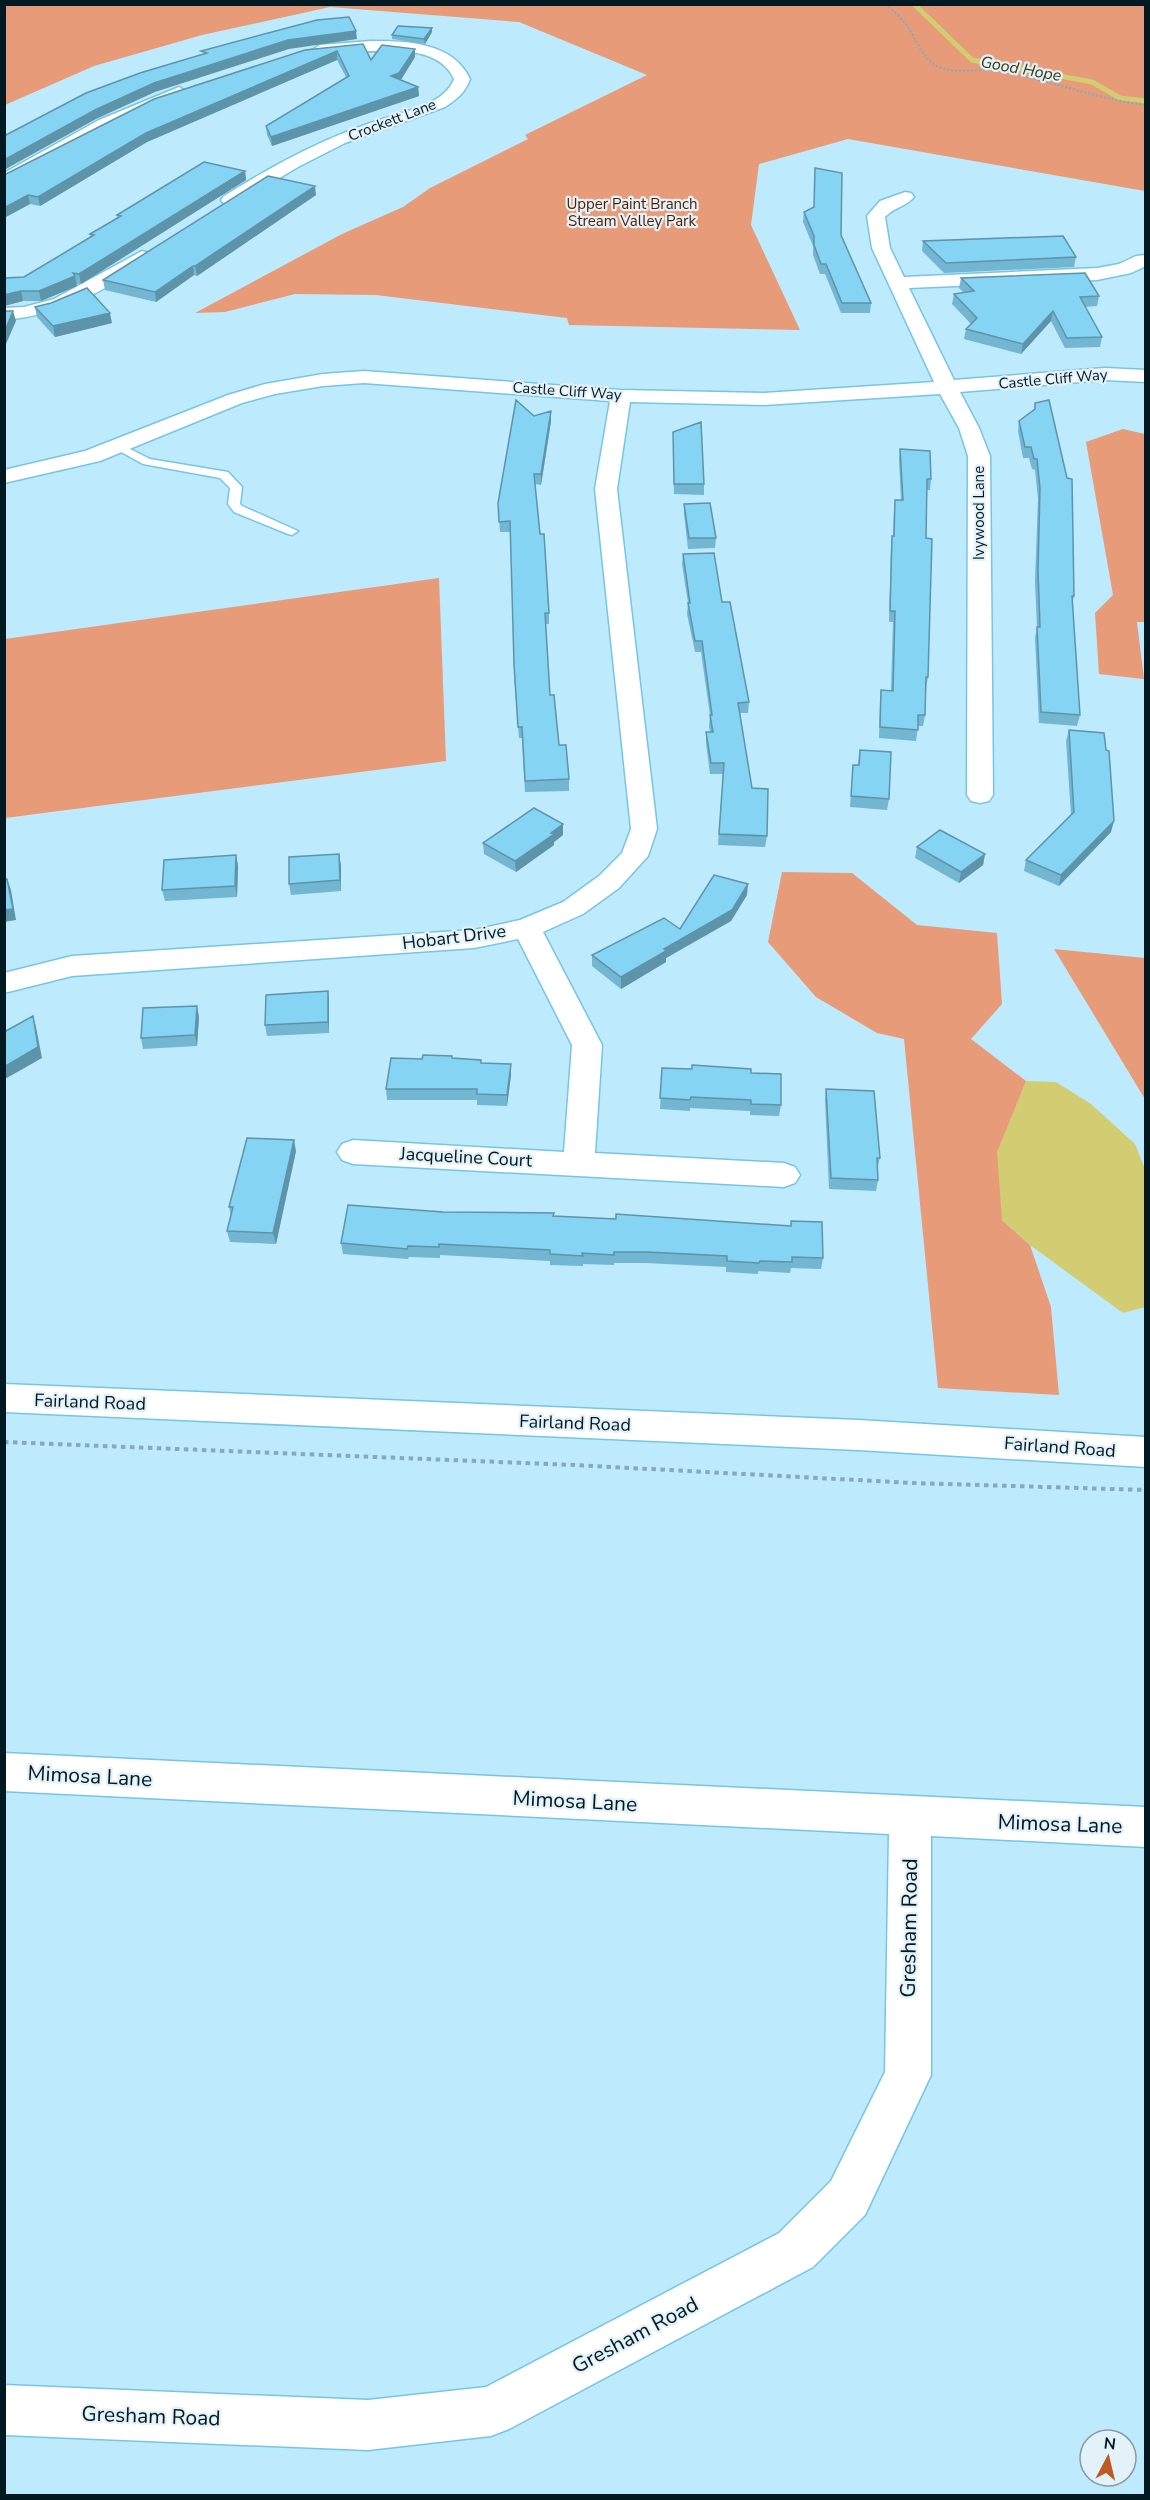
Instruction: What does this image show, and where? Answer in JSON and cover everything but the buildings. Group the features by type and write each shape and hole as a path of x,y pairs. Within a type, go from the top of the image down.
{"street":[{"name":"Crockett Lane","path":"218,208 286,165 354,134 434,106 452,96 459,88 462,79 455,67 442,59 409,48 356,45 301,54"},
{"path":"4,180 139,107 189,88"},
{"name":"Ivywood Lane","path":"905,197 886,205 876,216 881,248 969,428 979,456 980,795"},
{"path":"4,314 37,311 81,296 159,246"},
{"path":"897,283 1097,274 1124,269 1143,260"},
{"name":"Castle Cliff Way","path":"4,477 54,467 118,446 235,399 272,388 323,380 364,377 621,396 764,399 1105,374 1146,376"},
{"name":"Hobart Drive","path":"4,983 72,966 474,939 527,928 573,908 609,882 634,856 644,829 606,489 621,396"},
{"path":"527,928 587,1045 579,1162"},
{"name":"Jacqueline Court","path":"353,1152 784,1174"},
{"name":"Fairland Road","path":"4,1398 858,1435 1146,1452"},
{"name":"Mimosa Lane","path":"4,1772 1146,1827"},
{"name":"Gresham Road","path":"4,2410 368,2425 491,2411 796,2250 848,2198 908,2075 910,1817"}],"lane":[{"path":"118,446 147,462 224,475 236,487 234,504 238,509 292,531"}],"path":[{"path":"886,4 906,24 923,53 938,67 959,70 983,68 1017,74 1113,101 1146,105"},
{"path":"4,1442 574,1465 913,1483 1146,1490"}],"green space":[{"name":"Upper Paint Branch Stream Valley Park","path":"5,4 1145,5 1145,191 848,139 759,164 751,225 800,330 569,325 567,318 376,295 295,294 225,312 195,313 342,234 403,207 430,188 528,139 525,135 647,75 519,22 330,7 202,35 94,66 5,105"},
{"path":"1123,429 1145,434 1146,622 1137,622 1144,679 1099,674 1095,613 1113,595 1086,442"},
{"path":"439,578 446,761 5,818 5,639"},
{"path":"782,872 852,873 917,925 997,933 1002,1004 971,1039 1026,1081 1014,1114 1002,1220 1030,1245 1051,1307 1059,1395 938,1388 904,1039 877,1033 816,997 768,942"},
{"path":"1054,949 1145,958 1145,1099"}],"shaded area":[{"path":"1026,1081 1056,1082 1091,1104 1135,1144 1145,1169 1145,1307 1123,1313 1030,1245 1002,1220 997,1152"}],"waterway":[{"name":"Good Hope","path":"914,4 972,60 1092,82 1120,98 1146,101"}]}
